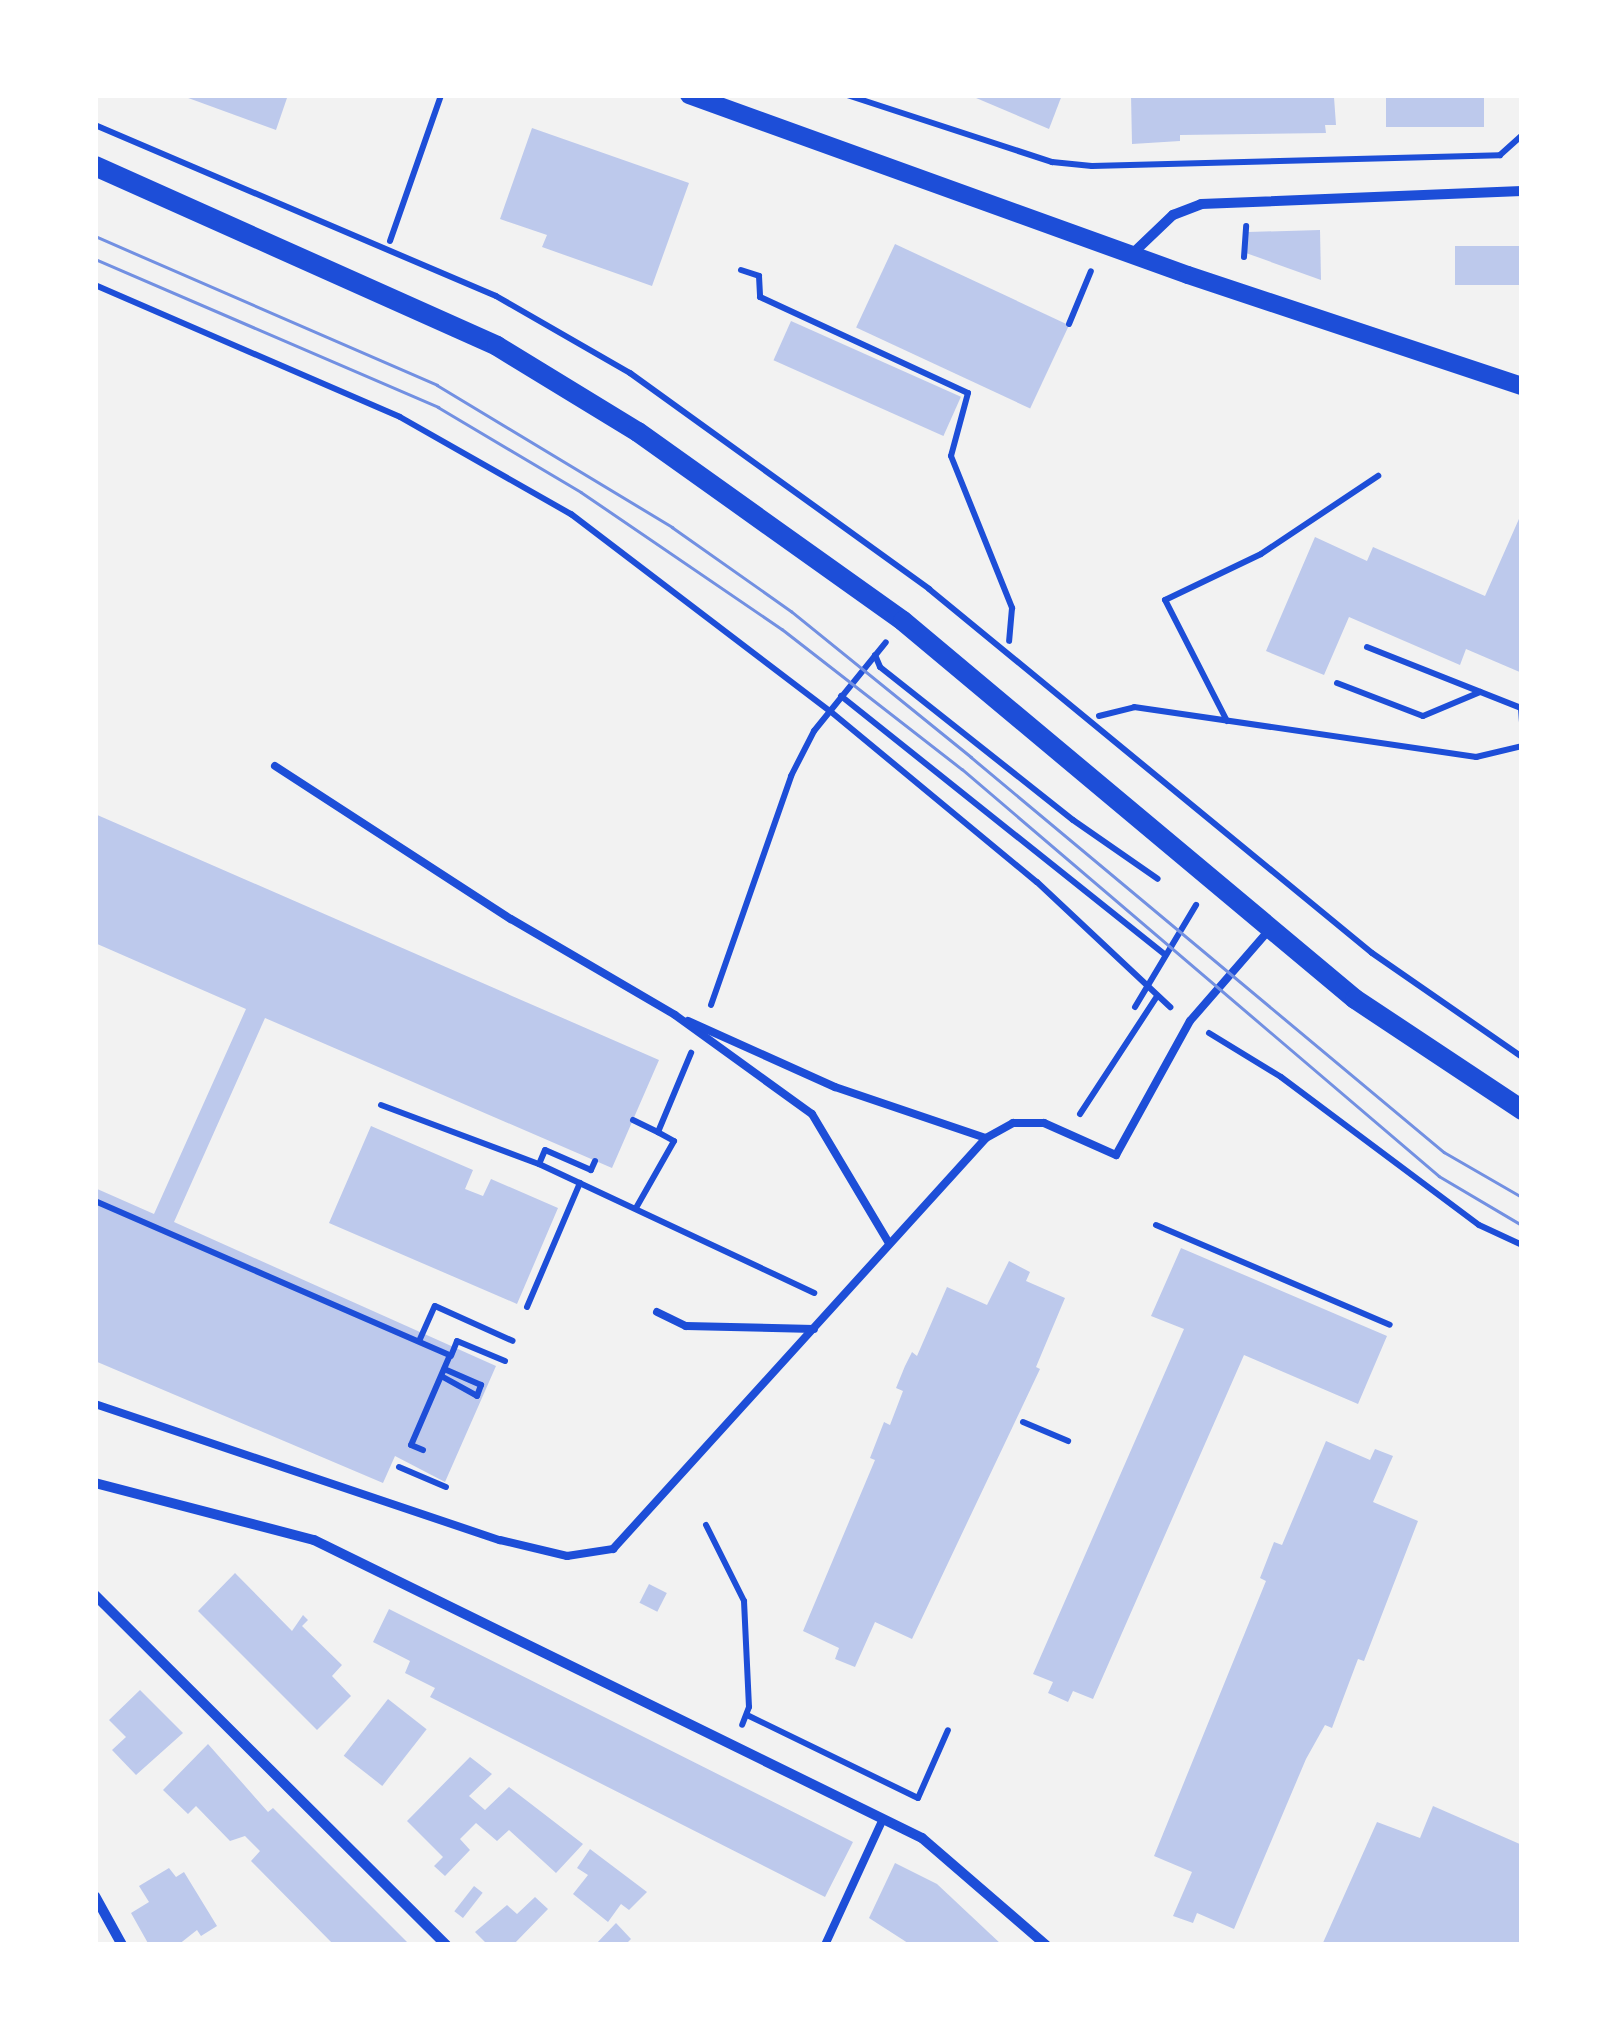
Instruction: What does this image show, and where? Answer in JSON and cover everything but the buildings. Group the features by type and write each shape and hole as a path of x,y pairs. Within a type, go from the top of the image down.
{"main road":[{"path":"95,166 498,346 638,432 903,621 1356,1000 1522,1110"}],"street":[{"path":"689,95 1132,254 1522,386"},
{"path":"1132,254 1173,214 1201,204 1522,191"},
{"path":"95,1483 314,1540 904,1830 1046,1945"},
{"path":"95,1595 446,1945"},
{"path":"95,1896 122,1945"}],"lane":[{"path":"275,766 511,920 675,1015 812,1114 889,1243"},
{"path":"95,1404 500,1540 567,1556 598,1556 626,1537 986,1138 1013,1123 1044,1123 1116,1155 1190,1021 1270,929"},
{"path":"675,1015 835,1087 986,1138"},
{"path":"657,1312 686,1326 814,1330"},
{"path":"825,1945 883,1820"}],"path":[{"path":"390,241 441,95"},
{"path":"848,95 1052,162 1092,166 1500,155 1522,135"},
{"path":"1244,257 1245,233"},
{"path":"740,270 760,276 760,296 968,393 951,456 1012,608 1009,641"},
{"path":"1069,324 1091,271"},
{"path":"95,284 493,465 571,514 830,711 1038,882 1156,998 1281,1076 1479,1225 1522,1245"},
{"path":"1226,721 1165,600 1262,554 1378,476"},
{"path":"710,1009 791,776 830,711 890,636"},
{"path":"1367,647 1521,707 1522,722"},
{"path":"875,655 880,667 1073,820 1165,884"},
{"path":"1337,683 1423,716 1481,692"},
{"path":"841,696 1166,955"},
{"path":"1099,716 1134,707 1476,757 1522,746"},
{"path":"1135,1007 1194,908 1180,894"},
{"path":"1068,1134 1156,998"},
{"path":"658,1132 678,1085"},
{"path":"381,1105 539,1164 815,1294"},
{"path":"633,1120 674,1141 636,1208"},
{"path":"539,1164 545,1150 591,1170 595,1161"},
{"path":"527,1308 580,1183"},
{"path":"95,1201 450,1355 411,1444 423,1450 414,1446 421,1430 452,1353 456,1340 505,1361"},
{"path":"1156,1226 1390,1325"},
{"path":"1244,1275 1248,1265"},
{"path":"420,1339 434,1306 513,1340"},
{"path":"441,1380 477,1396 481,1385 444,1370"},
{"path":"1023,1422 1068,1441"},
{"path":"395,1476 401,1463 446,1486"},
{"path":"706,1525 744,1601 746,1715 734,1745"},
{"path":"746,1715 918,1798"},
{"path":"904,1830 948,1730"}],"tram line":[{"path":"95,236 437,385 672,527 791,611 1444,1152 1522,1197"},
{"path":"95,259 438,407 581,492 782,629 962,769 1439,1176 1522,1225"}]}
